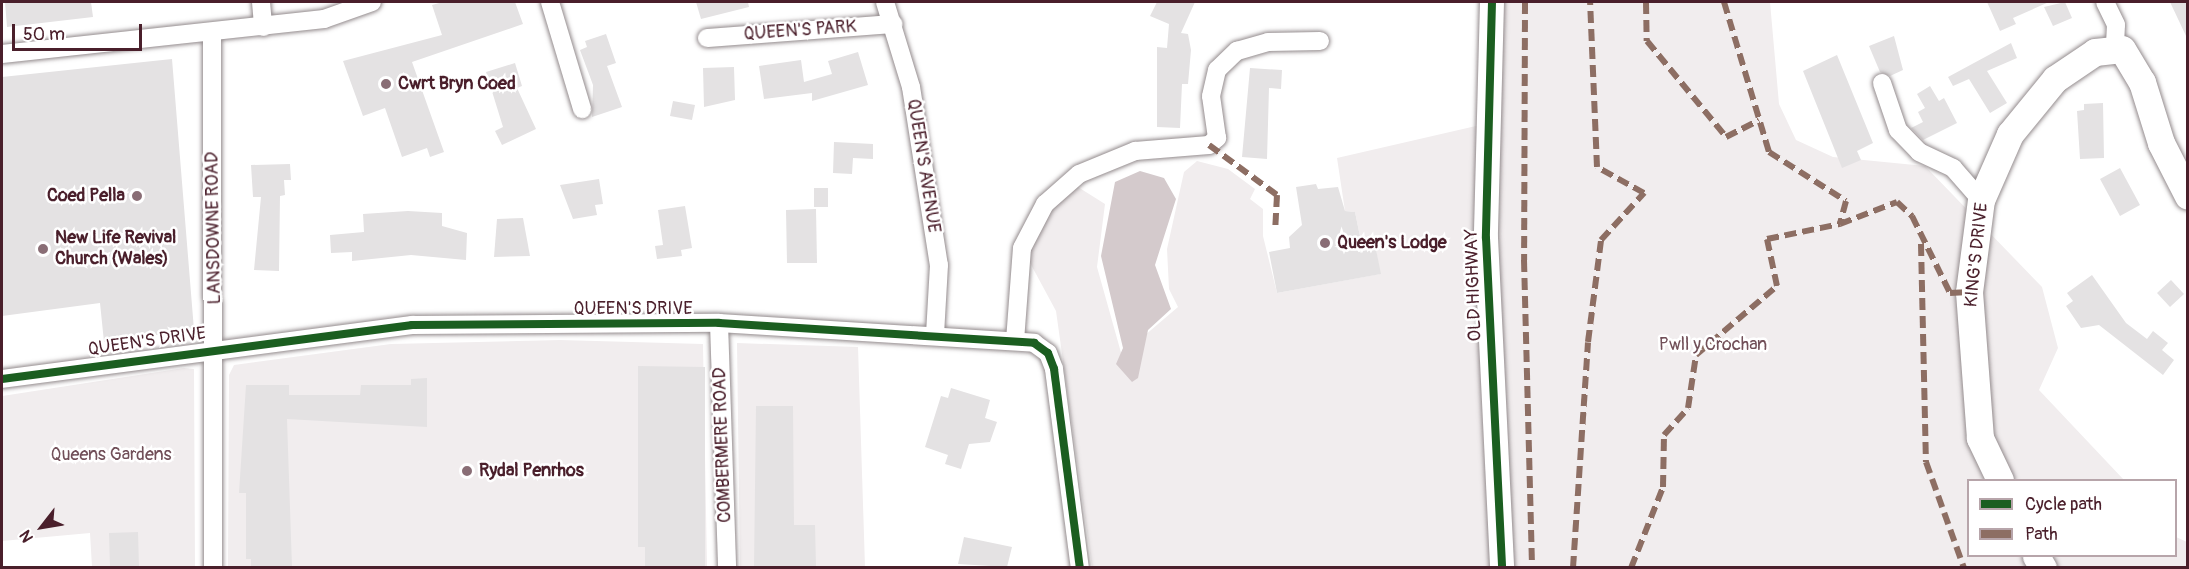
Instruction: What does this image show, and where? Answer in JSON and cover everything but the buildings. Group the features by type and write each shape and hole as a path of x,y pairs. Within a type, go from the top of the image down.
{"main road":[{"path":"2115,47 2129,56 2161,143 2187,196"},
{"name":"KING'S DRIVE","path":"2000,479 1980,438 1971,327 1981,200 2010,134 2033,102 2080,61 2115,47"}],"street":[{"path":"261,2 263,27"},
{"path":"2,54 324,20 372,2"},
{"path":"550,2 582,109"},
{"name":"QUEEN'S AVENUE","path":"885,2 911,87 939,265 935,335"},
{"name":"OLD HIGHWAY","path":"1492,2 1486,238 1502,567"},
{"path":"2105,2 2116,25 2115,47"},
{"name":"QUEEN'S PARK","path":"707,38 893,24"},
{"name":"LANSDOWNE ROAD","path":"212,32 215,347 213,567"},
{"path":"1014,341 1022,248 1045,204 1079,174 1135,151 1209,145 1217,138 1211,96 1217,70 1237,51 1268,42 1320,41"},
{"path":"1882,83 1898,130 1918,152 1953,168 1981,200"},
{"name":"QUEEN'S DRIVE","path":"2,379 215,347 412,325 719,323 1034,343 1048,353 1054,369 1080,567"},
{"name":"COMBERMERE ROAD","path":"719,323 726,567"}],"shaded area":[{"name":"Pwll y Crochan","path":"1492,2 1770,2 1779,104 1796,140 1833,157 1925,166 2042,287 2058,348 2039,390 2123,479 1967,479 1967,557 2177,557 2177,537 2187,542 2187,567 1092,567 1056,311 1022,248 1070,182 1105,204 1097,267 1127,374 1144,336 1178,307 1169,289 1167,249 1184,172 1197,161 1228,169 1255,189 1250,199 1263,209 1263,236 1277,293 1380,274 1376,249 1363,251 1355,212 1345,211 1337,158 1489,123"},
{"path":"1140,171 1164,178 1176,199 1155,265 1171,309 1148,330 1138,378 1132,382 1116,364 1123,348 1101,256 1115,182"},
{"name":"Rydal Penrhos","path":"560,340 703,344 707,567 228,568 229,375 234,365 391,344"},
{"path":"737,343 858,347 865,567 740,567"},
{"name":"Queens Gardens","path":"184,368 194,369 195,567 92,567 90,533 2,541 2,396"}],"marked path":[{"path":"1525,2 1524,260 1532,568"},
{"path":"1573,568 1588,342 1601,240 1644,193 1597,167 1590,2"},
{"path":"1646,2 1647,41 1726,137 1759,120"},
{"path":"1724,2 1769,152 1846,201 1840,224"},
{"path":"1209,145 1277,195 1275,228"},
{"path":"1631,568 1663,487 1664,435 1688,408 1696,355 1777,286 1767,239 1840,224 1897,202 1912,216 1950,293 1969,292"},
{"path":"1921,244 1926,462 1964,568"}],"cycle path":[{"path":"1492,2 1486,238 1502,568"},
{"path":"2,379 412,325 719,323 1034,343 1048,353 1054,369 1080,568"}],"place":[{"name":"Cwrt Bryn Coed","path":"386,84"},
{"name":"Coed Pella","path":"137,196"},
{"name":"Queen's Lodge","path":"1325,243"},
{"name":"New Life Revival Church (Wales)","path":"43,249"},
{"name":"Rydal Penrhos","path":"467,471"}]}
